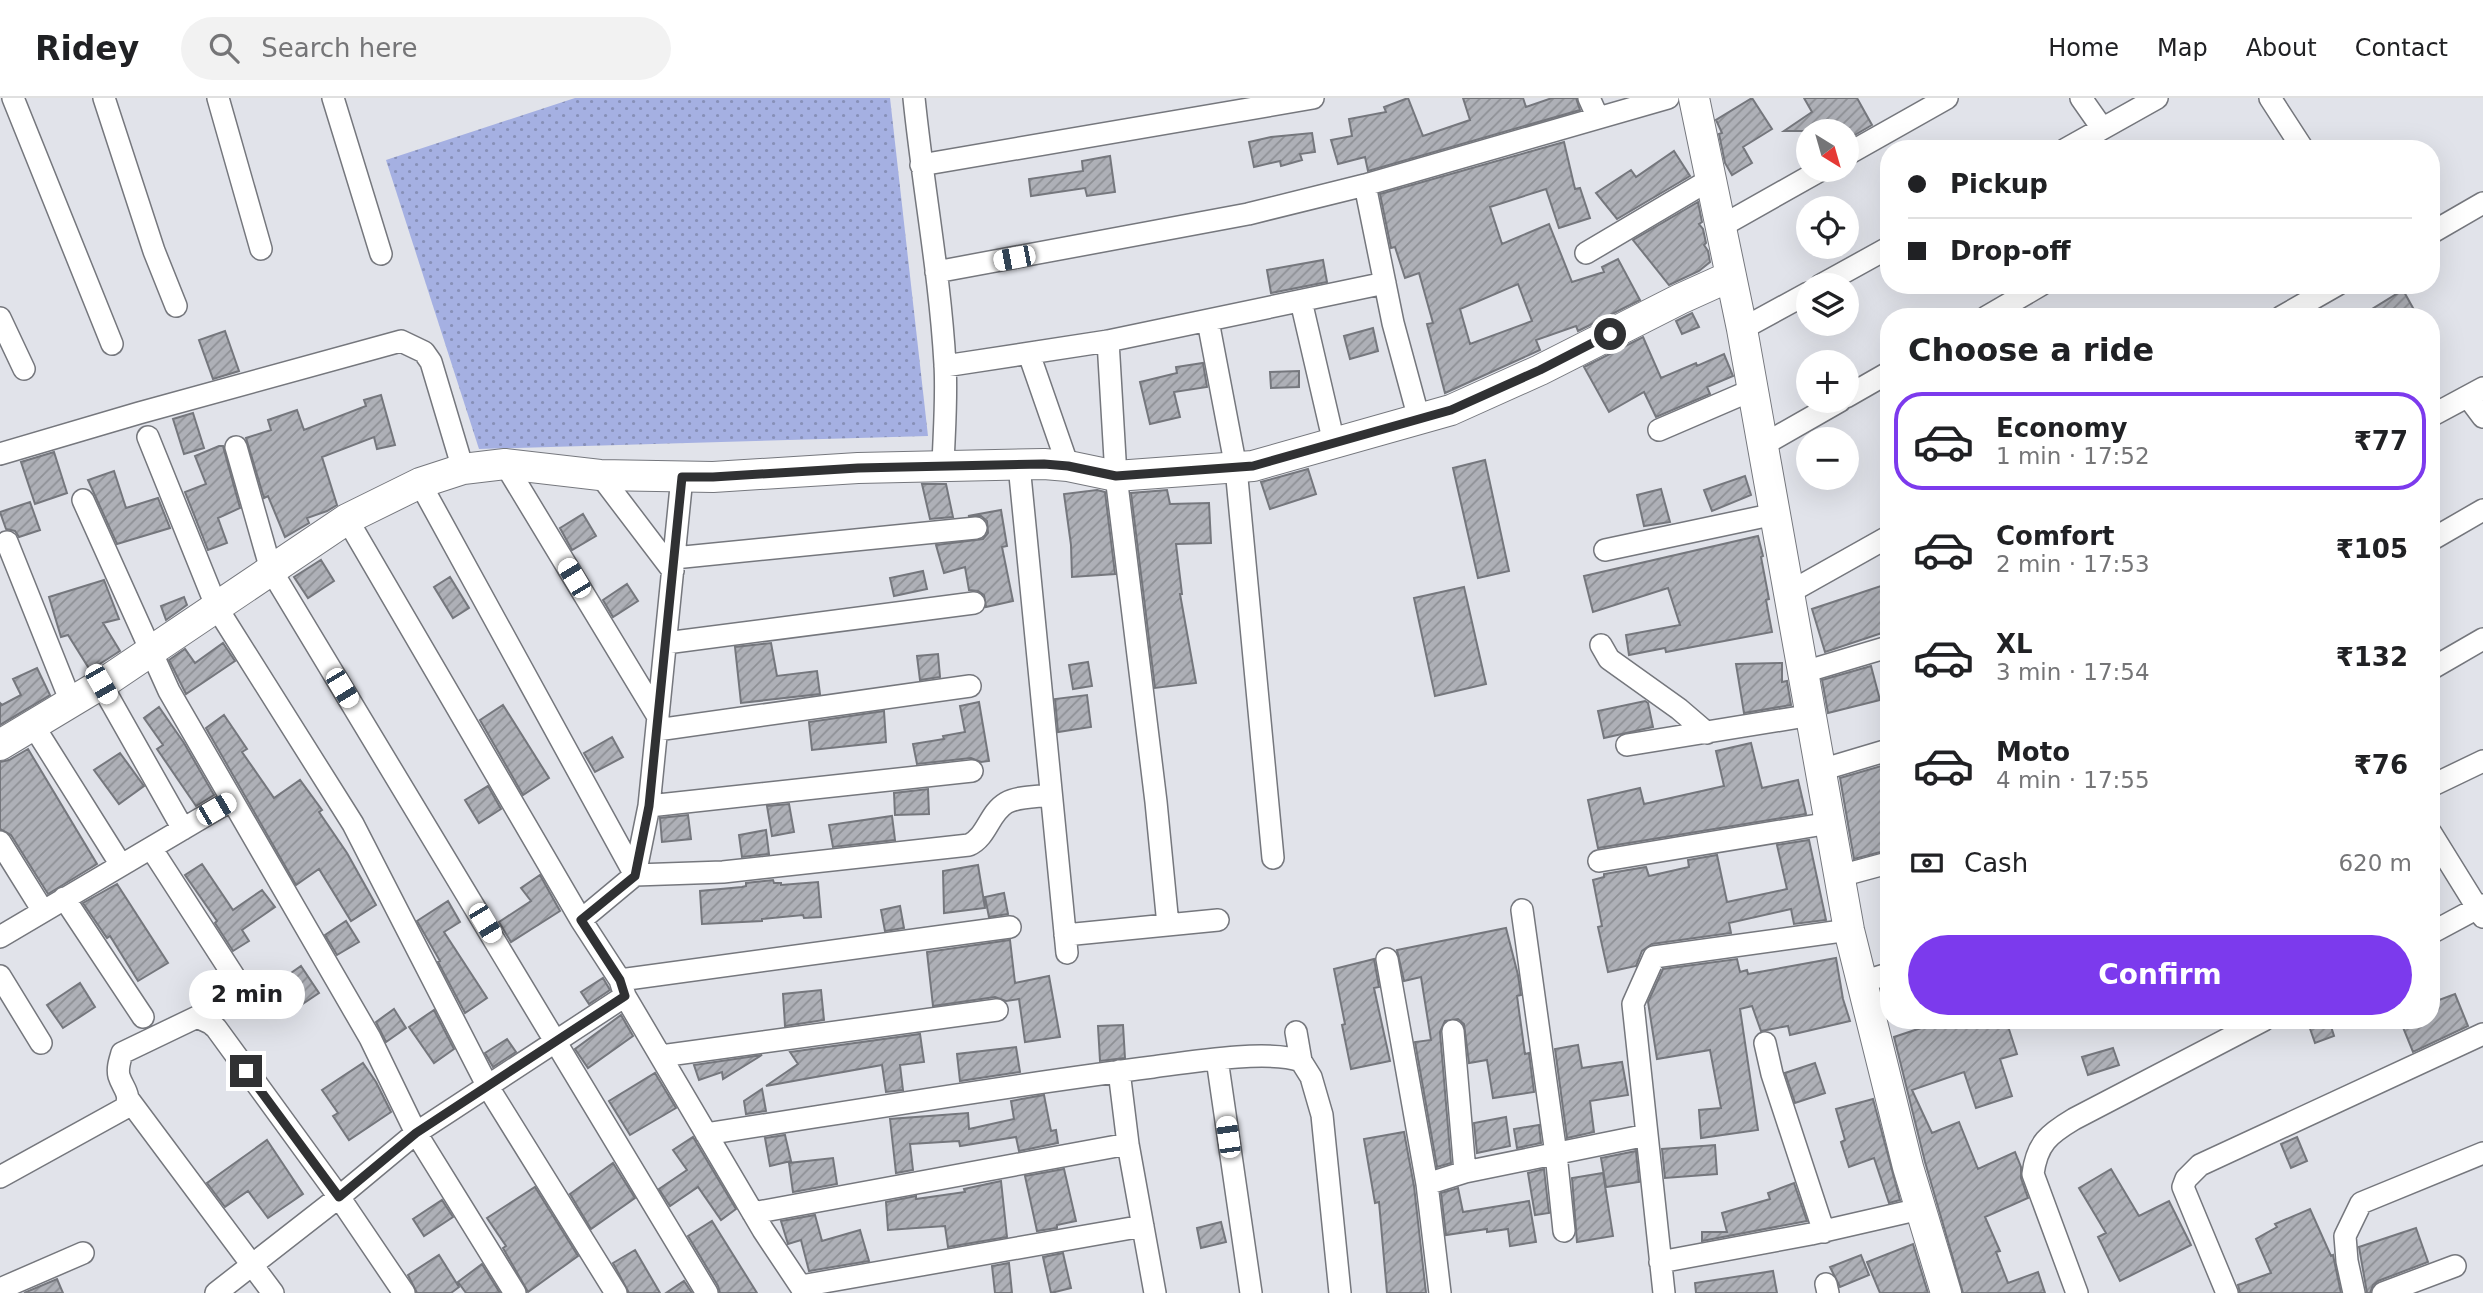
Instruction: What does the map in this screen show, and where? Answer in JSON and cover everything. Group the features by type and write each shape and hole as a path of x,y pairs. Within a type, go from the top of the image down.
{"street":[{"path":"13,98 112,344"},
{"path":"104,98 154,251 176,306"},
{"path":"218,98 261,249"},
{"path":"333,98 381,254"},
{"path":"914,98 945,366 943,466"},
{"path":"920,165 1313,98"},
{"path":"1589,98 1598,118"},
{"path":"936,272 1248,214 1365,185 1668,98"},
{"path":"1694,98 1742,330 1849,930 1875,978 1880,1004"},
{"path":"1859,148 1947,98"},
{"path":"2081,98 2102,128"},
{"path":"2081,140 2157,98"},
{"path":"2270,98 2291,140"},
{"path":"1586,253 1711,179"},
{"path":"1720,227 1800,182"},
{"path":"1365,185 1385,283 1419,419"},
{"path":"2440,228 2483,204"},
{"path":"1843,273 1880,252"},
{"path":"0,743 101,684 347,519 420,483 463,469 505,464 600,475 713,477 858,468 1019,465 1068,466 1116,476 1253,466 1451,410 1540,370 1731,276"},
{"path":"945,366 1108,341 1385,283"},
{"path":"2001,308 2026,294"},
{"path":"2297,308 2321,294"},
{"path":"1742,330 1796,300"},
{"path":"1301,301 1334,443"},
{"path":"0,318 24,369"},
{"path":"1208,321 1236,468 1273,858"},
{"path":"0,454 127,416 401,341 408,342 424,352 431,362 463,469"},
{"path":"1108,341 1116,476 1156,802 1168,925"},
{"path":"1029,354 1068,466"},
{"path":"1859,390 1880,378"},
{"path":"1659,430 1752,390"},
{"path":"2440,411 2476,392 2483,417"},
{"path":"1761,446 1819,413"},
{"path":"148,436 217,608 353,824 488,1087 616,1293"},
{"path":"236,447 271,570 707,1293"},
{"path":"505,464 657,723"},
{"path":"1019,465 1066,944 1168,925 1218,920"},
{"path":"600,475 673,565"},
{"path":"635,876 649,806 682,477"},
{"path":"420,483 635,876"},
{"path":"83,500 150,652 370,1038 416,1133 515,1293"},
{"path":"2440,535 2483,510"},
{"path":"1605,550 1775,514"},
{"path":"347,519 753,1213 803,1289 1143,1226"},
{"path":"673,565 976,528"},
{"path":"1790,592 1880,541"},
{"path":"8,542 71,702"},
{"path":"666,643 975,603"},
{"path":"2440,664 2483,639"},
{"path":"1601,645 1609,659 1679,709 1707,733"},
{"path":"1804,672 1880,649"},
{"path":"101,684 183,828"},
{"path":"657,723 970,686"},
{"path":"1627,745 1812,715"},
{"path":"33,725 121,865"},
{"path":"1821,770 1880,752"},
{"path":"2440,782 2483,761"},
{"path":"649,806 972,771"},
{"path":"581,920 635,876 723,872 969,845 979,839 995,812 1004,804 1012,800 1051,795"},
{"path":"0,937 232,800"},
{"path":"1599,861 1830,823"},
{"path":"0,842 43,911"},
{"path":"2440,847 2481,910 2440,929"},
{"path":"151,848 248,998"},
{"path":"1840,876 1880,865"},
{"path":"64,898 143,1017"},
{"path":"1522,910 1564,1231"},
{"path":"215,1293 339,1197 416,1133 556,1041 622,988 1010,927"},
{"path":"1664,1293 1633,1004 1654,957 1849,930"},
{"path":"1387,959 1427,1184 1440,1293"},
{"path":"0,976 41,1043"},
{"path":"661,1056 997,1010"},
{"path":"273,1293 129,1100 119,1075 118,1063 122,1053 197,1017 216,1028 339,1197 404,1293"},
{"path":"1885,1029 1920,1209 1946,1293"},
{"path":"2077,1293 2033,1174 2040,1148 2050,1134 2074,1119 2247,1029"},
{"path":"1453,1031 1465,1172"},
{"path":"1296,1032 1301,1061 1311,1077 1322,1115 1340,1293"},
{"path":"2227,1293 2183,1187 2192,1171 2483,1034"},
{"path":"1765,1043 1772,1074 1824,1231"},
{"path":"706,1133 1119,1071 1217,1059 1288,1056 1301,1061"},
{"path":"1217,1059 1251,1293"},
{"path":"1119,1071 1128,1144 1155,1293"},
{"path":"0,1177 122,1111 129,1100"},
{"path":"1427,1184 1465,1172 1647,1135"},
{"path":"753,1213 1128,1144"},
{"path":"2354,1293 2345,1236 2361,1203 2483,1153"},
{"path":"1660,1262 1824,1231 1920,1209"},
{"path":"0,1289 83,1253"},
{"path":"2383,1293 2455,1266"}],"shaded area":[{"path":"575,98 890,98 928,436 479,449 386,160"}],"building":[{"path":"1408,98 1423,136 1470,120 1463,98 1523,98 1526,107 1552,98 1576,98 1580,110 1368,171 1365,157 1338,164 1331,140 1352,136 1349,119 1386,112 1384,107"},
{"path":"1752,98 1772,129 1743,147 1752,163 1732,175 1725,163 1719,134 1722,133 1716,120"},
{"path":"1804,98 1857,98 1872,125 1859,132 1859,119 1802,119 1812,112"},
{"path":"1796,123 1796,131 1784,131"},
{"path":"1312,133 1315,152 1300,154 1302,160 1281,166 1280,161 1254,167 1249,142"},
{"path":"1564,142 1575,189 1580,188 1590,218 1559,228 1546,189 1490,207 1502,244 1549,224 1572,282 1604,272 1602,267 1618,259 1640,300 1578,331 1576,326 1536,340 1540,350 1445,393 1427,324 1433,323 1419,273 1405,278 1395,247 1391,248 1380,194","holes":["1518,284 1532,321 1470,344 1460,309"]},
{"path":"1674,151 1690,176 1617,219 1596,193 1631,170 1636,177"},
{"path":"1110,156 1115,192 1087,196 1085,188 1031,196 1029,179 1083,171 1082,161"},
{"path":"1698,202 1702,222 1699,224 1703,229 1706,243 1704,245 1710,262 1699,271 1669,285 1633,240"},
{"path":"1323,260 1327,282 1271,293 1267,270"},
{"path":"2396,294 2405,294 2413,308 2374,308"},
{"path":"1692,313 1699,327 1682,334 1676,321"},
{"path":"1373,328 1378,351 1350,359 1344,336"},
{"path":"225,331 239,371 213,379 199,340"},
{"path":"1643,337 1661,378 1724,354 1733,376 1707,387 1710,394 1656,417 1644,392 1609,412 1584,367"},
{"path":"1203,363 1207,387 1174,392 1180,417 1150,424 1140,382 1177,373 1176,367"},
{"path":"1299,371 1299,387 1271,388 1270,372"},
{"path":"381,395 395,445 377,449 374,437 322,457 337,505 307,518 309,523 285,537 268,496 264,498 246,438 271,430 268,420 297,410 304,430 366,406 364,400"},
{"path":"193,413 204,448 184,454 173,419"},
{"path":"223,446 240,508 218,518 227,543 208,550 185,492 206,484 195,456"},
{"path":"54,452 67,493 35,504 21,462"},
{"path":"1485,460 1509,571 1478,578 1453,468"},
{"path":"1308,469 1316,494 1270,509 1261,482"},
{"path":"114,471 126,508 158,498 170,528 117,544 88,480"},
{"path":"1745,476 1751,495 1712,511 1704,490"},
{"path":"922,484 946,484 953,517 930,519"},
{"path":"1661,489 1670,522 1644,526 1637,495"},
{"path":"1097,490 1105,492 1115,574 1072,577 1064,494"},
{"path":"1167,490 1170,504 1209,503 1211,543 1176,544 1180,594 1196,683 1155,688 1131,493"},
{"path":"30,502 40,530 19,537 15,531 6,529 0,512"},
{"path":"1001,510 1007,546 1002,547 1013,601 986,607 984,595 969,590 965,567 944,573 936,545 983,539 988,533 987,521 981,516 968,516"},
{"path":"583,514 596,536 572,550 560,528"},
{"path":"1758,536 1772,632 1666,652 1665,648 1629,655 1626,635 1680,625 1668,588 1593,612 1584,576"},
{"path":"321,560 334,581 308,598 294,577"},
{"path":"923,571 927,589 894,596 890,578"},
{"path":"450,577 469,608 453,618 434,587"},
{"path":"104,580 119,619 103,623 120,651 90,670 68,635 61,637 49,597"},
{"path":"627,584 638,601 613,617 603,600"},
{"path":"1880,586 1880,634 1825,652 1812,609"},
{"path":"1464,587 1486,684 1435,696 1414,598"},
{"path":"184,597 187,605 166,620 161,606"},
{"path":"223,643 235,661 186,694 169,660 185,649 195,663"},
{"path":"771,643 777,676 817,671 820,694 741,703 735,647"},
{"path":"938,654 940,677 920,680 917,656"},
{"path":"1088,662 1092,686 1073,689 1069,665"},
{"path":"1782,663 1782,682 1787,681 1791,705 1744,713 1736,664"},
{"path":"1871,666 1880,700 1828,713 1822,680"},
{"path":"37,668 50,695 0,725 0,703 2,705 21,695 13,679"},
{"path":"1087,695 1091,727 1058,732 1055,699"},
{"path":"1645,701 1648,703 1653,727 1604,738 1598,711"},
{"path":"979,702 989,761 981,762 971,758 917,764 913,744 965,732 960,706"},
{"path":"503,705 549,778 523,795 480,720"},
{"path":"159,707 184,743 214,795 196,806 157,749 163,745 144,718"},
{"path":"884,711 886,742 812,750 809,722"},
{"path":"224,715 247,749 242,752 274,798 300,780 322,810 319,812 347,853 376,905 351,921 319,869 296,885 206,728"},
{"path":"612,737 623,757 595,772 584,753"},
{"path":"1751,743 1762,788 1798,780 1806,814 1598,848 1588,800 1640,788 1644,804 1724,786 1716,751"},
{"path":"28,749 97,864 48,894 11,835 0,829 0,762"},
{"path":"120,753 144,786 119,804 94,770"},
{"path":"1880,766 1880,852 1854,859 1840,778"},
{"path":"488,786 501,809 479,823 465,800"},
{"path":"928,789 929,814 895,815 894,793"},
{"path":"789,804 794,832 772,836 767,806"},
{"path":"688,815 691,839 662,842 660,818"},
{"path":"892,816 895,840 833,847 829,825"},
{"path":"766,830 769,854 742,857 739,835"},
{"path":"1809,840 1826,920 1794,924 1791,909 1729,923 1731,933 1652,944 1642,951 1636,966 1608,972 1598,927 1602,926 1593,880 1604,877 1604,874 1646,867 1649,876 1689,867 1688,860 1717,855 1727,902 1787,889 1777,845"},
{"path":"202,864 233,910 262,890 275,907 242,930 249,941 233,951 215,923 217,921 185,875"},
{"path":"978,865 985,908 944,913 943,871"},
{"path":"540,875 560,911 511,942 499,922 531,901 521,888"},
{"path":"773,880 781,885 818,882 821,917 804,918 803,915 762,921 702,924 700,891 742,887 746,886 746,883"},
{"path":"117,884 168,963 138,981 110,936 107,938 83,903"},
{"path":"1004,893 1008,914 989,917 985,897"},
{"path":"448,901 460,922 444,932 487,998 465,1013 417,921"},
{"path":"900,906 904,928 885,931 881,910"},
{"path":"346,921 359,942 337,955 325,935"},
{"path":"1506,928 1518,975 1521,995 1517,996 1525,1054 1529,1053 1534,1092 1493,1098 1487,1060 1469,1063 1464,1024 1458,1019 1445,1021 1440,1032 1451,1163 1437,1167 1415,1042 1431,1040 1421,977 1404,981 1397,950"},
{"path":"1010,940 1015,983 1049,976 1060,1037 1025,1042 1019,999 1006,1001 995,997 933,1006 927,952"},
{"path":"1836,958 1850,1021 1790,1035 1788,1026 1761,1031 1752,1006 1740,1009 1758,1130 1701,1138 1699,1110 1721,1108 1710,1050 1657,1059 1648,1002 1663,969 1737,959 1740,972 1747,970 1748,974"},
{"path":"1374,959 1379,987 1374,988 1390,1061 1351,1069 1334,969"},
{"path":"301,966 319,993 298,1007 281,980"},
{"path":"603,978 610,990 589,1004 581,992"},
{"path":"80,983 95,1007 63,1028 47,1005"},
{"path":"821,990 824,1020 785,1026 783,994"},
{"path":"2455,994 2468,1026 2413,1052 2404,1029 2440,1029 2440,1000"},
{"path":"394,1009 406,1028 386,1042 376,1022"},
{"path":"434,1010 454,1049 434,1063 409,1027"},
{"path":"621,1015 633,1036 588,1068 575,1049"},
{"path":"1123,1025 1125,1058 1100,1061 1098,1026"},
{"path":"1918,1029 2009,1029 2017,1054 2000,1059 2012,1096 1976,1108 1964,1072 1912,1090 1932,1133 1959,1122 1978,1169 2015,1152 2028,1198 1985,1217 2000,1251 1996,1252 2008,1283 2038,1272 2045,1293 1963,1293 1925,1162 1894,1037"},
{"path":"2310,1029 2332,1029 2334,1036 2315,1043"},
{"path":"920,1034 924,1062 900,1065 903,1090 886,1092 882,1065 766,1086 798,1064 790,1052"},
{"path":"507,1039 516,1052 493,1067 485,1053"},
{"path":"1578,1045 1582,1068 1622,1062 1628,1095 1590,1101 1594,1132 1567,1138 1555,1049"},
{"path":"1016,1047 1020,1072 960,1081 957,1054"},
{"path":"2113,1048 2119,1065 2088,1075 2082,1057"},
{"path":"762,1055 723,1079 722,1072 699,1080 694,1065"},
{"path":"363,1063 391,1112 349,1140 333,1116 338,1113 322,1090"},
{"path":"1815,1063 1825,1093 1795,1103 1785,1073"},
{"path":"655,1073 676,1108 630,1135 609,1101"},
{"path":"762,1089 766,1111 746,1114 744,1101"},
{"path":"1044,1095 1051,1131 1056,1130 1058,1143 1019,1151 1016,1137 960,1146 959,1141 910,1144 913,1170 896,1173 890,1119 968,1113 969,1129 1014,1119 1011,1101"},
{"path":"1873,1099 1900,1200 1889,1203 1874,1158 1849,1167 1841,1142 1845,1140 1836,1109"},
{"path":"1506,1117 1510,1146 1477,1153 1474,1123"},
{"path":"1539,1125 1541,1143 1517,1148 1514,1129"},
{"path":"1404,1132 1414,1186 1426,1293 1387,1293 1379,1202 1375,1203 1364,1139"},
{"path":"785,1135 791,1161 770,1166 765,1138"},
{"path":"693,1137 736,1209 721,1220 698,1187 670,1206 659,1189 687,1170 673,1150"},
{"path":"2297,1137 2307,1161 2291,1168 2281,1144"},
{"path":"267,1140 303,1194 268,1218 248,1191 225,1207 207,1183"},
{"path":"1715,1145 1717,1174 1665,1178 1662,1149"},
{"path":"1636,1151 1639,1182 1606,1187 1601,1158"},
{"path":"833,1158 837,1184 793,1192 789,1163"},
{"path":"613,1163 635,1198 591,1229 570,1194"},
{"path":"1064,1169 1076,1221 1037,1231 1025,1176"},
{"path":"1544,1169 1549,1213 1535,1215 1528,1173"},
{"path":"2111,1169 2139,1216 2169,1201 2191,1245 2120,1281 2098,1237 2106,1233 2079,1188"},
{"path":"1603,1173 1613,1236 1577,1242 1572,1178"},
{"path":"1001,1181 1007,1237 948,1247 945,1226 888,1230 886,1202 916,1196 916,1199 965,1192 964,1189"},
{"path":"1794,1183 1807,1221 1702,1241 1702,1232 1727,1232 1722,1213 1770,1199 1768,1193"},
{"path":"535,1187 578,1256 528,1292 503,1248 506,1246 487,1218"},
{"path":"1458,1188 1463,1212 1529,1201 1536,1242 1510,1246 1508,1229 1446,1235 1441,1193"},
{"path":"442,1200 453,1217 424,1236 413,1219"},
{"path":"2310,1209 2331,1256 2333,1255 2341,1293 2240,1293 2238,1285 2271,1273 2256,1239 2277,1227 2275,1224"},
{"path":"815,1215 822,1241 860,1230 869,1261 809,1271 801,1240 788,1244 781,1221"},
{"path":"712,1221 757,1293 720,1293 688,1236"},
{"path":"1221,1222 1226,1242 1201,1248 1197,1228"},
{"path":"2416,1228 2428,1262 2378,1281 2370,1293 2367,1293 2359,1247"},
{"path":"1913,1244 1928,1293 1880,1293 1867,1262"},
{"path":"635,1250 660,1293 629,1293 613,1263"},
{"path":"1063,1253 1071,1288 1051,1293 1043,1257"},
{"path":"439,1255 459,1287 451,1293 417,1293 408,1275"},
{"path":"1861,1255 1869,1275 1840,1287 1830,1267"},
{"path":"1009,1263 1012,1293 995,1293 992,1266"},
{"path":"482,1264 500,1293 466,1293 458,1282"},
{"path":"1773,1271 1777,1293 1696,1293 1695,1283"},
{"path":"57,1279 63,1293 24,1293"},
{"path":"684,1281 692,1293 666,1293"}],"route":[{"path":"246,1071 339,1197 416,1133 625,996 620,980 581,920 635,876 649,806 682,477 858,468 1044,464 1116,476 1253,466 1451,410 1540,370 1610,334"}]}
